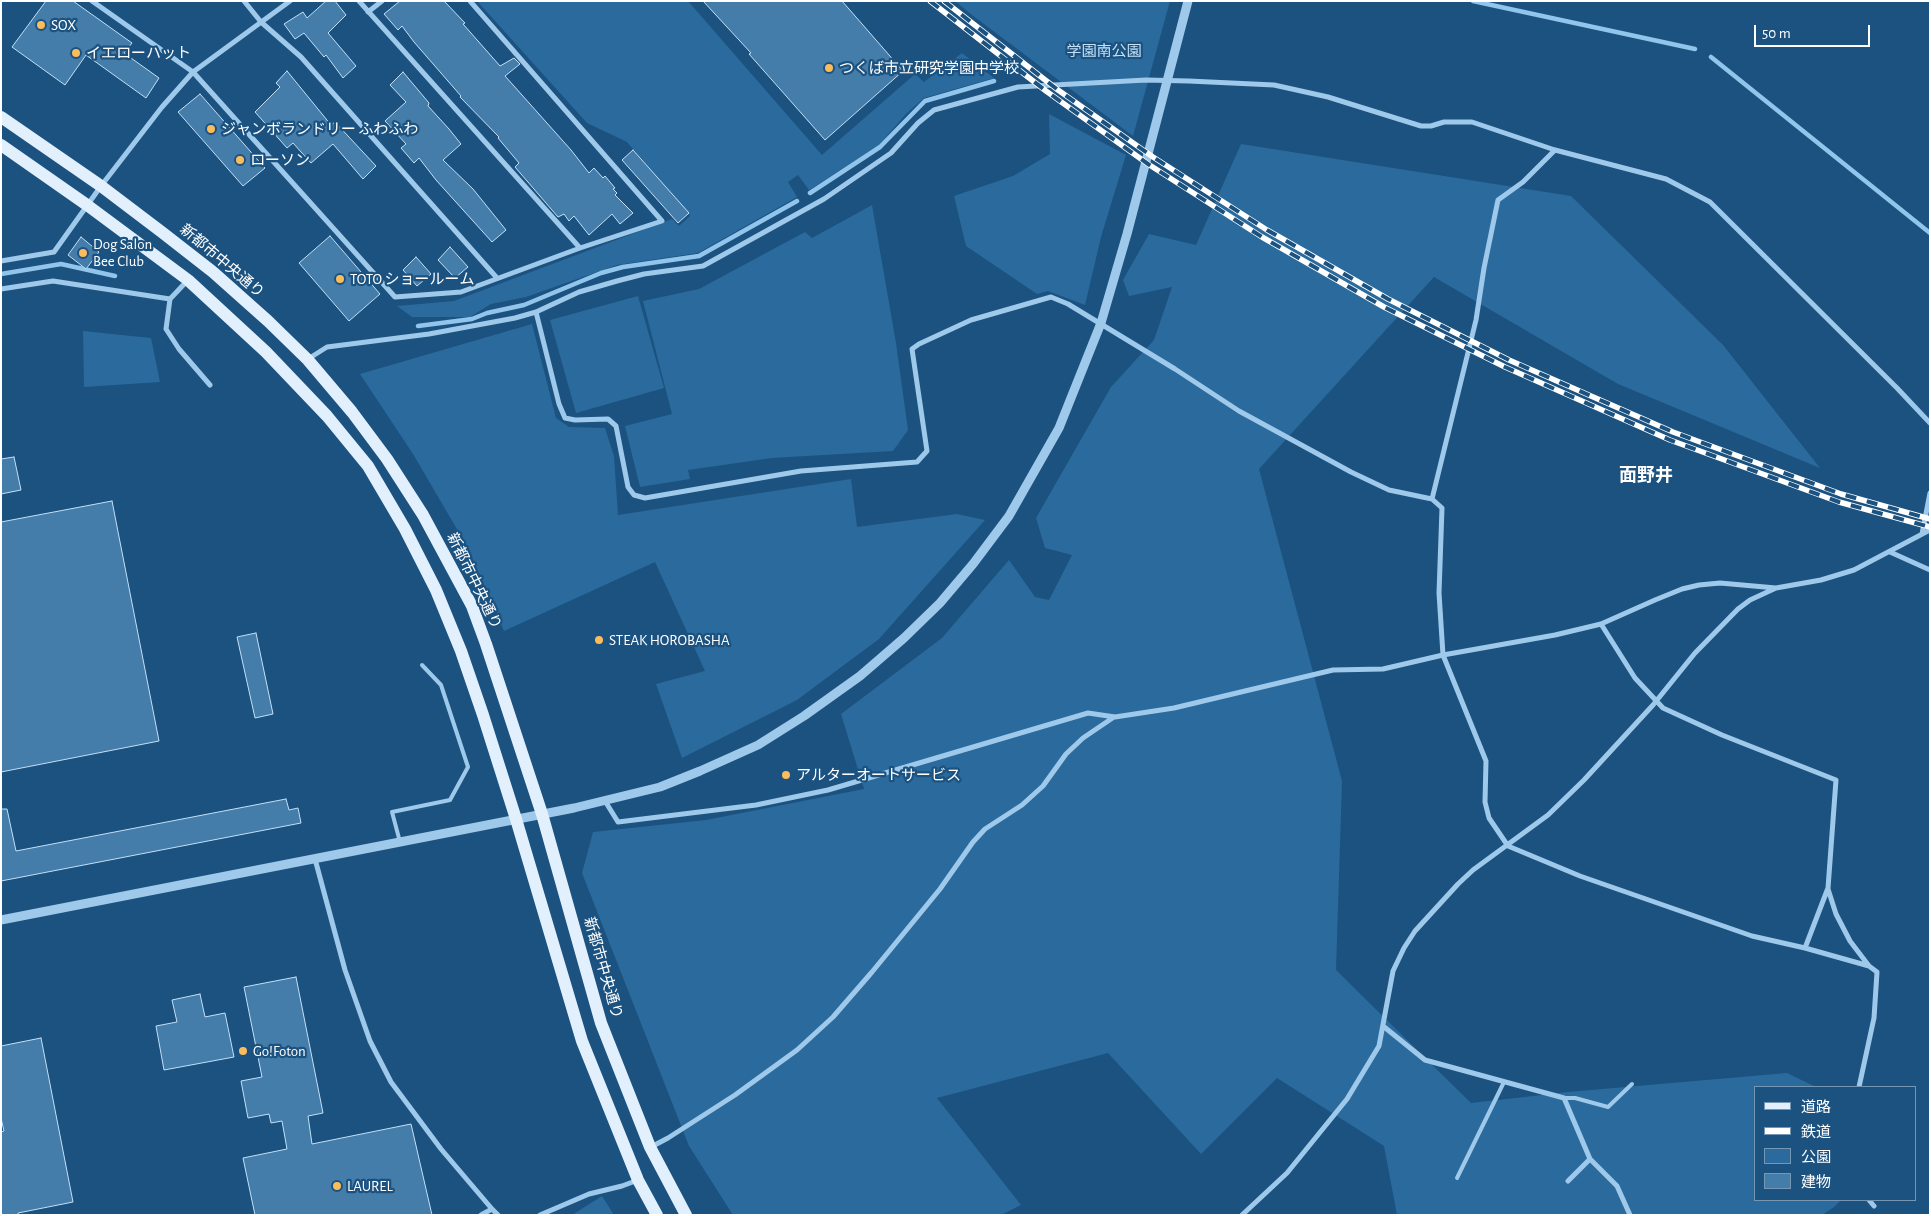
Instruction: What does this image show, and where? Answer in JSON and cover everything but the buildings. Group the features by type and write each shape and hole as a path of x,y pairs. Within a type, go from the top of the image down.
{"main road":[{"name":"新都市中央通り","path":"1,117 101,186 214,272 268,321 308,360 352,412 392,467 423,515 472,606 542,814 601,1023 650,1147 686,1215"},
{"path":"1,145 87,205 188,280 287,373 327,416 372,474 405,529 436,590 461,651 516,819 582,1041 638,1180 657,1215"}],"street":[{"path":"92,1 193,72 395,297 462,292 580,248 662,221 470,1"},
{"path":"244,1 260,22 301,57 497,278"},
{"path":"1,260 54,252 101,186 162,107 193,72 290,1"},
{"path":"359,1 580,248"},
{"path":"368,12 382,1"},
{"path":"1,920 542,814 660,787 700,772 758,745 844,688 904,638 945,597 974,564 1009,516 1059,428 1100,323 1127,234 1188,1"},
{"path":"308,360 327,347 429,334 515,318 536,312 579,292 618,280 644,274 703,266 824,199 891,153 918,123 934,110 1018,87 1067,83 1167,80 1274,85 1328,97 1421,126 1431,126 1444,122 1472,122 1555,150 1666,179 1710,202 1930,423"},
{"path":"1432,500 1476,320 1484,268 1498,200 1523,182 1555,150"},
{"path":"188,280 170,299 166,330 179,349 210,384"},
{"path":"1,289 53,281 170,299"},
{"path":"536,312 559,404 565,418 575,420 608,419 616,426 628,487 634,495 645,498 801,471 916,462 927,452 912,349 971,320 1051,298 1068,304 1239,411 1351,472 1389,490 1432,500 1442,508 1439,593 1443,655 1486,760 1486,802 1489,818 1508,846 1580,876 1701,920 1752,936 1805,948 1869,966"},
{"path":"1922,534 1930,493"},
{"path":"1242,1215 1287,1173 1347,1099 1379,1046 1393,970 1415,931 1458,884 1473,870 1548,815 1584,780 1656,702 1695,653 1738,609 1750,600 1776,588 1821,580 1854,570 1930,530"},
{"path":"1890,552 1930,570"},
{"path":"605,801 618,822 756,805 828,790 1088,713 1115,717 1174,708 1333,670 1383,669 1443,655 1555,635 1602,624 1682,589 1699,585 1720,583 1776,588"},
{"path":"1602,624 1634,678 1663,708 1722,736 1836,780 1828,888 1805,948"},
{"path":"650,1147 668,1138 735,1095 797,1050 833,1017 940,889 973,842 985,829 1022,805 1043,786 1066,754 1083,738 1115,717"},
{"path":"315,859 345,970 370,1041 397,1090 440,1149 498,1215"},
{"path":"1828,888 1836,914 1850,941 1869,966 1877,972 1874,1018 1859,1086"},
{"path":"1383,1026 1425,1060 1564,1098 1590,1159 1617,1186 1630,1215"},
{"path":"1568,1181 1590,1159"},
{"path":"540,1215 589,1194 638,1180"},
{"path":"1870,1201 1874,1206"},
{"path":"481,1215 492,1209"}],"lane":[{"path":"400,842 392,812 450,800 468,767 441,684 422,665"},
{"path":"1457,1178 1504,1082"},
{"path":"1564,1098 1575,1098 1608,1107 1632,1084"}],"green space":[{"path":"477,1 688,1 822,155 915,74 924,82 962,53 994,78 924,98 906,114 879,145 809,190 798,175 788,182 797,197 698,253 617,265 526,297 491,304 470,317 412,317 397,306 454,301 672,219 679,226 690,216 627,142 587,123"},
{"name":"学園南公園","path":"955,1 1170,1 1133,136 972,15"},
{"path":"1049,114 1126,155 1101,237 1085,305 1048,291 1037,294 966,246 954,196 1013,176 1050,154"},
{"path":"1241,144 1571,196 1723,345 1820,468 1618,384 1434,277 1259,469 1342,781 1336,970 1471,1103 1568,1092 1787,1073 1814,1086 1754,1086 1754,1201 1840,1201 1822,1215 1397,1215 1384,1146 1277,1078 1201,1154 1108,1053 937,1098 1021,1205 1001,1215 733,1215 689,1146 582,873 593,832 706,820 864,789 841,714 942,638 1009,560 1035,597 1049,600 1072,555 1045,548 1036,518 1111,387 1154,340 1172,287 1129,296 1123,280 1149,234 1196,245"},
{"path":"872,205 896,343 908,430 893,451 772,458 688,470 690,479 640,487 625,426 672,414 643,301 699,289 805,232 812,238"},
{"path":"638,296 664,388 576,413 550,320"},
{"path":"532,324 556,418 569,427 605,428 614,456 618,515 851,479 857,527 957,514 985,520 879,639 797,700 682,758 656,684 705,671 655,562 504,631 468,548 413,454 360,374"},
{"path":"83,331 151,338 160,382 84,387"},
{"path":"602,1196 614,1215 572,1215"}],"waterway":[{"path":"1473,1 1695,49"},
{"path":"1711,57 1930,233"},
{"path":"810,193 880,147 925,101 994,81"},
{"path":"418,326 472,319 487,313 524,305 601,273 623,267 699,256 797,201"},
{"path":"1,274 61,264 115,276"}],"railway":[{"path":"930,1 1046,91 1148,164 1262,237 1384,307 1505,367 1670,440 1839,502 1930,527"},
{"path":"944,1 1058,90 1153,157 1267,230 1388,299 1509,360 1673,432 1841,494 1930,519"}],"place":[{"name":"SOX","path":"41,25"},
{"name":"イエローハット","path":"76,53"},
{"name":"つくば市立研究学園中学校","path":"829,68"},
{"name":"ジャンボランドリー ふわふわ","path":"211,129"},
{"name":"ローソン","path":"240,160"},
{"name":"Dog Salon Bee Club","path":"83,253"},
{"name":"TOTO ショールーム","path":"340,279"},
{"name":"STEAK HOROBASHA","path":"599,640"},
{"name":"アルターオートサービス","path":"786,775"},
{"name":"Go!Foton","path":"243,1051"},
{"name":"LAUREL","path":"337,1186"}],"district":[{"name":"面野井","path":"1646,476"}]}
